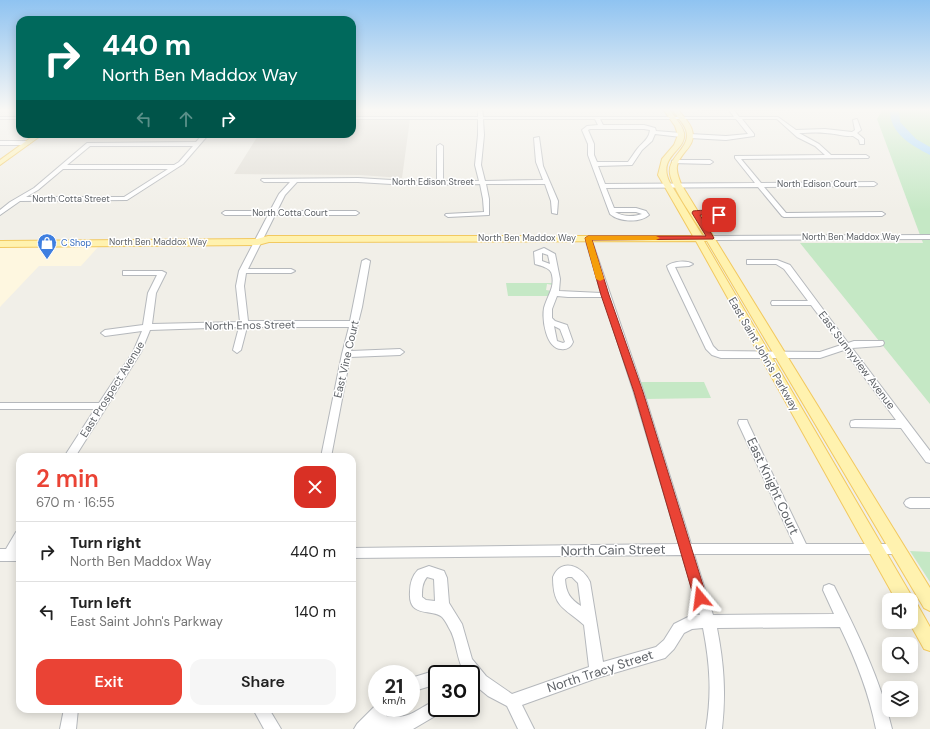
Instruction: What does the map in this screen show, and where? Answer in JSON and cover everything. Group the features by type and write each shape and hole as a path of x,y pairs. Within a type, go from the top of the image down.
{"main road":[{"path":"0,163 27,143"},
{"name":"East Saint John's Parkway","path":"678,143 666,156 664,162 662,175 667,185 720,258 930,603"},
{"path":"674,162 688,143"},
{"name":"East Saint John's Parkway","path":"674,162 672,173 695,213 705,238"},
{"name":"North Ben Maddox Way","path":"0,238 705,238"},
{"name":"East Saint John's Parkway","path":"705,238 701,244 901,593"},
{"name":"North Ben Maddox Way","path":"0,244 262,239"},
{"path":"918,622 930,643"}],"street":[{"path":"448,214 488,214 478,165 481,143"},
{"path":"538,143 539,163 555,205 555,213"},
{"path":"591,143 591,155 612,210"},
{"path":"594,164 631,163 640,149 647,143"},
{"path":"813,143 830,157"},
{"path":"0,213 18,199 36,189 89,144 197,144"},
{"path":"62,167 175,167 185,159 197,144"},
{"path":"440,146 440,183"},
{"path":"866,157 737,157 784,215 882,214"},
{"path":"674,162 710,162"},
{"name":"North Cotta Street","path":"18,199 125,199 175,167"},
{"path":"264,180 295,180"},
{"path":"237,350 244,324 240,286 243,271 262,239 272,213 282,194 295,180"},
{"name":"North Edison Street","path":"295,180 358,180 408,183 546,182"},
{"path":"602,186 759,184"},
{"name":"North Edison Court","path":"759,184 874,184"},
{"name":"North Cotta Court","path":"225,213 356,213"},
{"path":"695,213 714,213"},
{"name":"North Ben Maddox Way","path":"705,238 930,237"},
{"path":"588,238 638,392 708,621 717,666 719,695 714,729"},
{"name":"East Vine Court","path":"327,453 346,354 360,301 366,261"},
{"name":"East Sunnyview Avenue","path":"750,262 782,263 787,267 930,459"},
{"path":"689,264 674,264 671,266 708,347 715,353 721,355 820,355 854,344 880,343"},
{"path":"243,271 291,271"},
{"path":"548,318 548,306 555,291 557,281 555,272"},
{"name":"East Prospect Avenue","path":"72,453 137,352 147,327 152,293 162,273 126,273"},
{"path":"555,291 568,295 605,293"},
{"path":"775,303 814,303"},
{"name":"North Enos Street","path":"105,333 147,327 244,324 353,324"},
{"path":"346,354 400,352"},
{"path":"0,406 102,406"},
{"name":"East Knight Court","path":"743,423 803,550"},
{"path":"855,424 904,424"},
{"path":"910,503 930,503"},
{"path":"10,555 16,544"},
{"name":"North Cain Street","path":"356,553 898,549"},
{"path":"829,590 866,665 873,683 884,729"},
{"path":"448,614 457,629 467,664 481,682 498,694 512,701 526,729"},
{"name":"North Tracy Street","path":"512,701 597,671 660,652 667,648 675,631 682,625 692,622 844,620"},
{"path":"590,622 597,671"},
{"path":"366,726 386,723 398,725 409,723 428,712"},
{"path":"68,729 70,713"},
{"path":"263,713 273,729"},
{"path":"366,726 374,717"}],"shaded area":[{"path":"253,143 407,143 402,178 360,175 234,174"},
{"path":"100,245 81,266 39,266 0,307 0,247"}],"green space":[{"path":"886,143 930,143 930,404 800,243 923,243"},
{"path":"506,283 553,283 553,285 547,284 546,290 552,291 549,296 508,296"},
{"path":"640,382 704,382 711,398 645,399"},
{"path":"910,551 930,552 930,582"}],"water":[{"path":"910,143 923,143 930,147 930,155"}],"slow traffic":[{"path":"600,279 588,238 656,238"}],"place":[{"name":"C Shop","path":"47,260"}],"route":[{"path":"700,598 638,392 605,295 588,238 710,238 695,213 714,213 719,215"}]}
